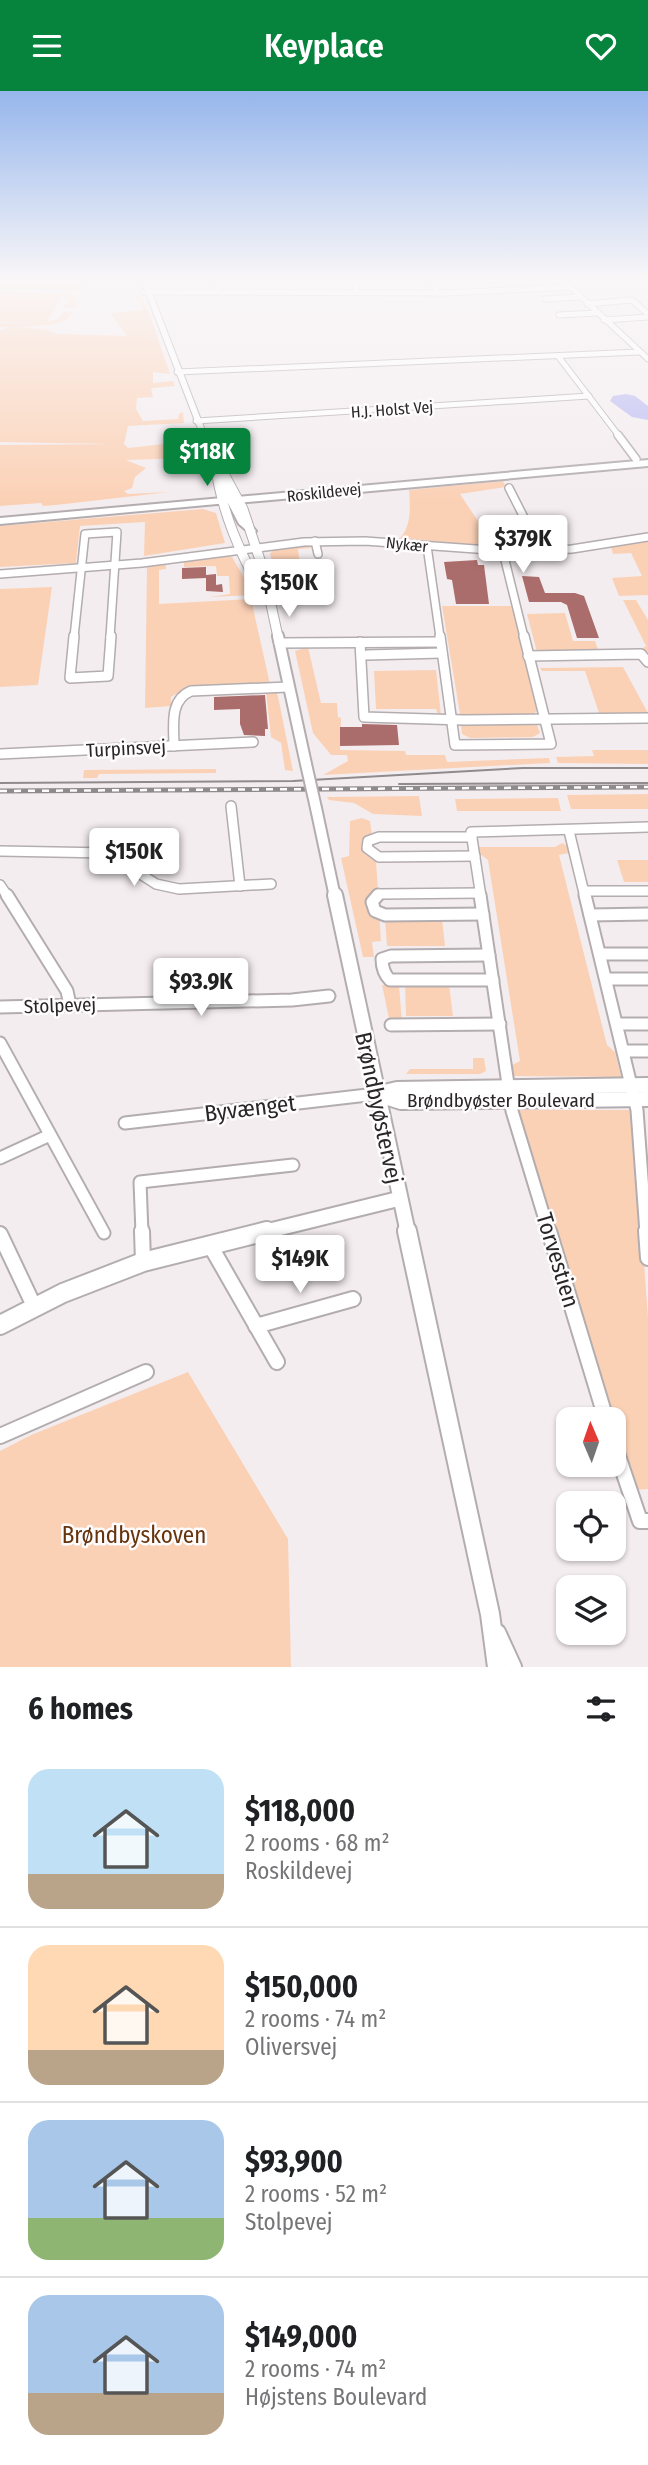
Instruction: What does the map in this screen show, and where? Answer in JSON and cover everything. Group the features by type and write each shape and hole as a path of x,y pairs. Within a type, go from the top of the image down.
{"main road":[{"name":"Roskildevej","path":"0,521 151,508 324,487 636,459 648,461"},
{"name":"Roskildevej","path":"0,515 648,461"},
{"path":"214,463 242,525 251,531"}],"street":[{"path":"170,354 214,463"},
{"path":"177,372 608,354"},
{"path":"558,356 636,459"},
{"name":"H.J. Holst Vej","path":"196,421 589,396"},
{"path":"509,488 541,551"},
{"name":"Brøndbyøstervej","path":"229,498 242,548 269,601"},
{"name":"Brøndbyøstervej","path":"251,531 264,572 316,809 398,1199 490,1614 497,1667"},
{"path":"117,532 115,565 108,676 70,678 85,534 117,532"},
{"name":"Nykær","path":"0,574 115,565 315,541 374,541 503,552 593,547 648,537"},
{"path":"315,541 318,554"},
{"path":"427,546 456,745 551,744 503,552"},
{"path":"360,642 364,717 452,720 648,719"},
{"path":"279,643 440,642"},
{"path":"368,655 442,653"},
{"path":"528,656 641,654 648,661"},
{"path":"174,746 176,701 181,694 191,691 288,687"},
{"name":"Turpinsvej","path":"0,754 253,742"},
{"path":"231,806 240,886"},
{"path":"475,856 379,857 367,848 368,841 379,837 472,837 471,832 648,827"},
{"path":"569,831 624,1051 638,1095 648,1258"},
{"name":"Torvestien","path":"472,837 509,1094 602,1407"},
{"path":"0,851 99,852 115,857 147,878 167,887 191,889 271,884"},
{"path":"0,885 66,991 70,1005"},
{"path":"584,891 648,891"},
{"path":"480,893 379,894 372,901 375,911 385,915 483,914"},
{"path":"590,915 648,914"},
{"path":"600,954 648,954"},
{"path":"489,955 391,956 382,959 382,964 385,975 390,980 493,980"},
{"path":"606,979 648,979"},
{"name":"Stolpevej","path":"0,1007 282,1000 330,996"},
{"path":"391,1025 500,1024"},
{"path":"617,1024 648,1024"},
{"path":"0,1043 104,1233"},
{"path":"624,1051 648,1051"},
{"name":"Brøndbyøster Boulevard","path":"376,1094 401,1102 509,1094 638,1095 648,1085"},
{"name":"Byvænget","path":"125,1123 376,1094"},
{"path":"0,1159 50,1135"},
{"path":"143,1262 140,1182 293,1165"},
{"path":"0,1325 34,1306 143,1262 398,1199"},
{"path":"0,1234 34,1306"},
{"path":"209,1245 277,1362"},
{"path":"256,1326 353,1299"},
{"path":"0,1436 146,1372"},
{"path":"625,1477 640,1521 648,1521"},
{"name":"Brøndbyøstervej","path":"490,1614 514,1667"}],"green space":[{"path":"0,354 163,354 170,374 153,372 153,383 173,381 175,386 151,388 153,397 137,398 136,409 143,421 178,419 183,412 184,423 128,426 124,444 128,448 191,441 196,454 184,458 126,460 146,468 135,477 132,488 124,491 128,494 169,492 56,505 43,506 41,503 0,506 0,445 112,444 0,442"},
{"path":"503,481 506,487 460,494 488,536 481,537 486,546 400,538 407,528 409,490"},
{"path":"203,509 216,513 225,543 144,556 145,522 80,526 76,563 0,567 0,526"},
{"path":"648,541 648,595 619,596 612,578 642,576 631,553 613,554 611,547"},
{"path":"275,548 312,548 298,549 302,582 285,583 287,594 278,594 276,572 270,554"},
{"path":"223,555 232,557 254,595 209,597 230,594 229,576 217,576 216,566 184,567 184,562"},
{"path":"166,564 166,569 159,570 159,604 251,599 270,684 187,688 171,697 171,706 145,708 147,567"},
{"path":"52,587 38,685 0,687 0,589"},
{"path":"623,600 636,600 648,620 648,652 637,652 646,646"},
{"path":"442,606 512,606 537,711 531,716 460,714"},
{"path":"565,613 573,641 595,641 599,652 537,652 527,614"},
{"path":"308,647 321,703 337,703 338,717 341,718 340,750 445,755 447,762 549,758 550,763 323,775 348,761 347,755 331,755 313,733 295,651"},
{"path":"623,667 648,713 599,713 585,671 542,671 540,668"},
{"path":"436,670 441,715 438,715 436,709 376,709 374,671"},
{"path":"271,690 277,693 293,771 285,770 281,743 271,737 266,692"},
{"path":"529,723 537,725 540,733 533,737 470,738 462,734 461,725"},
{"path":"592,750 648,750 648,764 558,763 556,757 594,756"},
{"path":"216,769 216,773 99,774 97,778 83,778 84,770"},
{"path":"648,794 648,809 571,809 567,795"},
{"path":"419,796 422,816 373,814 354,803 329,800 327,797"},
{"path":"558,798 561,811 457,811 455,799"},
{"path":"362,818 370,821 372,835 363,842 363,848 376,860 381,941 372,942 374,957 363,957 341,858 349,856 350,821"},
{"path":"562,843 568,846 569,853 559,855 607,1045 615,1052 621,1077 514,1076 512,1065 520,1061 488,860 480,854 479,847 555,847"},
{"path":"617,860 648,860 648,882 624,882"},
{"path":"442,918 445,946 387,946 385,919"},
{"path":"405,984 449,984 453,1016 406,1016"},
{"path":"382,985 399,985 402,1022 390,1023"},
{"path":"473,1058 484,1058 486,1071 480,1074 406,1074 410,1069 473,1069"},
{"path":"515,1110 633,1110 648,1318 648,1489 635,1490 626,1462 626,1407 609,1407"},
{"name":"Brøndbyskoven","path":"188,1372 288,1539 291,1667 0,1667 0,1451 31,1435"}],"water":[{"path":"613,396 635,396 648,406 648,420 632,417 610,401"}],"building":[{"path":"477,560 478,565 484,565 489,604 456,604 452,580 447,579 444,562"},
{"path":"206,567 206,575 216,574 216,585 222,584 223,592 206,591 206,578 182,579 182,568"},
{"path":"522,576 539,577 545,593 575,593 584,596 599,638 577,638 567,605 561,602 529,602"},
{"path":"265,695 268,729 265,729 265,736 244,735 240,724 240,709 214,710 214,697"},
{"path":"362,724 397,725 399,745 340,746 340,727 362,727"}],"tram line":[{"path":"0,783 293,781 523,768 648,768"},
{"path":"399,784 648,783"}],"railway":[{"path":"0,791 648,787"}]}
